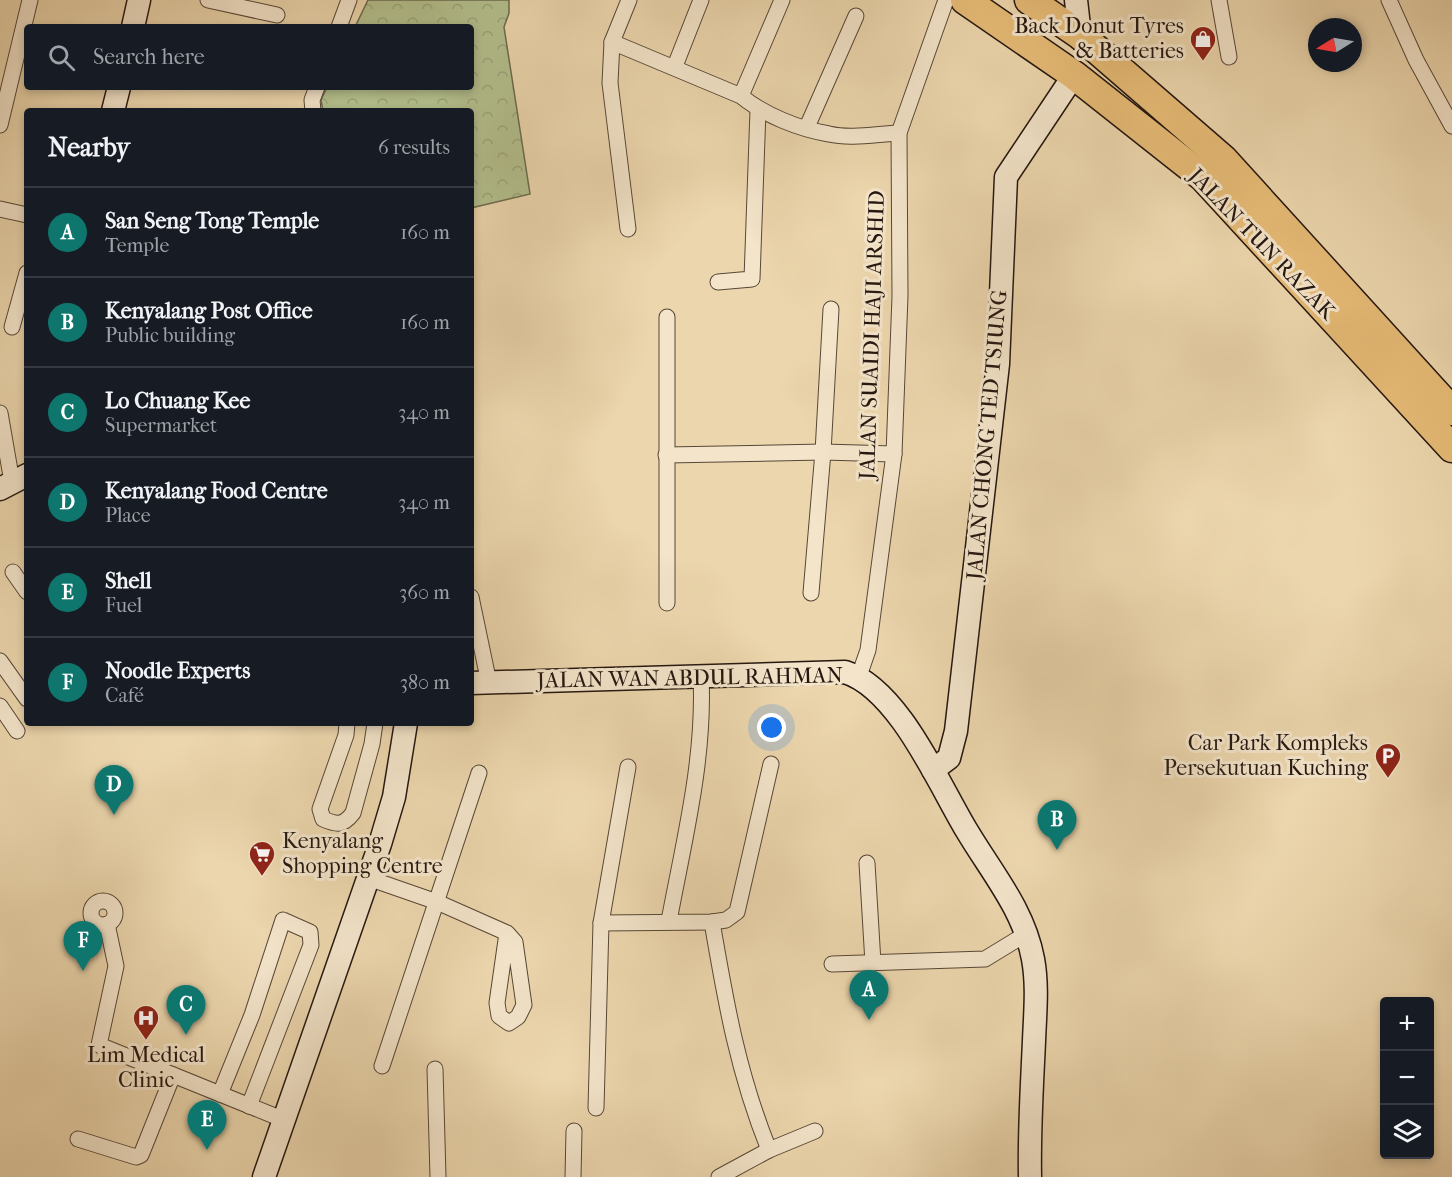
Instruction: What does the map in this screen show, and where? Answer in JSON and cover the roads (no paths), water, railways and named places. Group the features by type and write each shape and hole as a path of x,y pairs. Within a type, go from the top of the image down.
{"highway":[{"name":"JALAN TUN RAZAK","path":"964,0 1074,75 1203,177 1452,448"},
{"name":"JALAN TUN RAZAK","path":"1029,0 1080,35 1223,159 1452,411"}],"street":[{"path":"24,24 30,0"},
{"path":"134,24 139,0"},
{"path":"208,0 277,15"},
{"path":"340,24 349,0"},
{"path":"628,230 610,83 612,42 629,0"},
{"path":"675,66 701,0"},
{"path":"741,96 782,0"},
{"name":"JALAN SUAIDI HAJI ARSHID","path":"859,676 868,650 894,454 900,296 899,132 946,0"},
{"path":"1076,0 1080,35"},
{"path":"1219,0 1229,57"},
{"path":"1389,0 1416,60 1452,126"},
{"path":"807,128 856,16"},
{"path":"0,125 24,25"},
{"path":"612,42 675,66 741,96 758,110 807,128 829,134 851,136 899,132"},
{"name":"JALAN CHONG TED TSIUNG","path":"956,810 954,743 998,364 1006,177 1074,75"},
{"path":"114,108 118,90"},
{"path":"313,108 312,100 316,90"},
{"path":"718,282 752,279 758,110"},
{"path":"0,209 24,214"},
{"path":"12,327 24,284"},
{"path":"811,593 823,452 831,309"},
{"path":"667,317 667,603"},
{"path":"0,413 13,482"},
{"path":"666,455 823,452 894,454"},
{"path":"13,572 24,588"},
{"path":"474,626 480,683"},
{"path":"0,662 24,695"},
{"name":"JALAN WAN ABDUL RAHMAN","path":"480,683 845,672 859,676 896,713 930,765 966,830 1006,889 1026,934 1036,985 1029,1128 1030,1177"},
{"path":"669,921 699,760 702,713 701,676"},
{"path":"0,706 17,731"},
{"path":"347,726 346,735 320,809 323,819 336,825 346,822 352,813 372,744 375,726"},
{"path":"264,1177 394,797 406,726"},
{"path":"930,765 954,743"},
{"path":"601,923 712,922 726,920 737,912 771,764"},
{"path":"596,1108 601,923 628,767"},
{"path":"381,1066 480,773"},
{"path":"867,863 873,963"},
{"path":"368,878 437,902 507,933 515,942 524,1005 518,1017 509,1023 499,1016 497,1003 507,933"},
{"path":"220,1094 252,1015 283,920 310,932 311,945 249,1106"},
{"path":"712,922 736,1051 748,1096 769,1150"},
{"path":"107,924 116,966 99,1045 282,1119"},
{"path":"832,964 985,959 1026,934"},
{"path":"435,1069 438,1177"},
{"path":"78,1139 136,1157 141,1155 173,1075"},
{"path":"573,1177 574,1131"},
{"path":"719,1177 769,1150 814,1131"}],"place":[{"name":"Back Donut Tyres & Batteries","path":"1203,62"},
{"name":"Car Park Kompleks Persekutuan Kuching","path":"1388,779"},
{"name":"Kenyalang Food Centre","path":"114,815"},
{"name":"Kenyalang Post Office","path":"1057,850"},
{"name":"Kenyalang Shopping Centre","path":"262,877"},
{"name":"Noodle Experts","path":"83,971"},
{"name":"San Seng Tong Temple","path":"869,1020"},
{"name":"Lo Chuang Kee","path":"186,1035"},
{"name":"Lim Medical Clinic","path":"146,1041"},
{"name":"Shell","path":"207,1150"}]}
